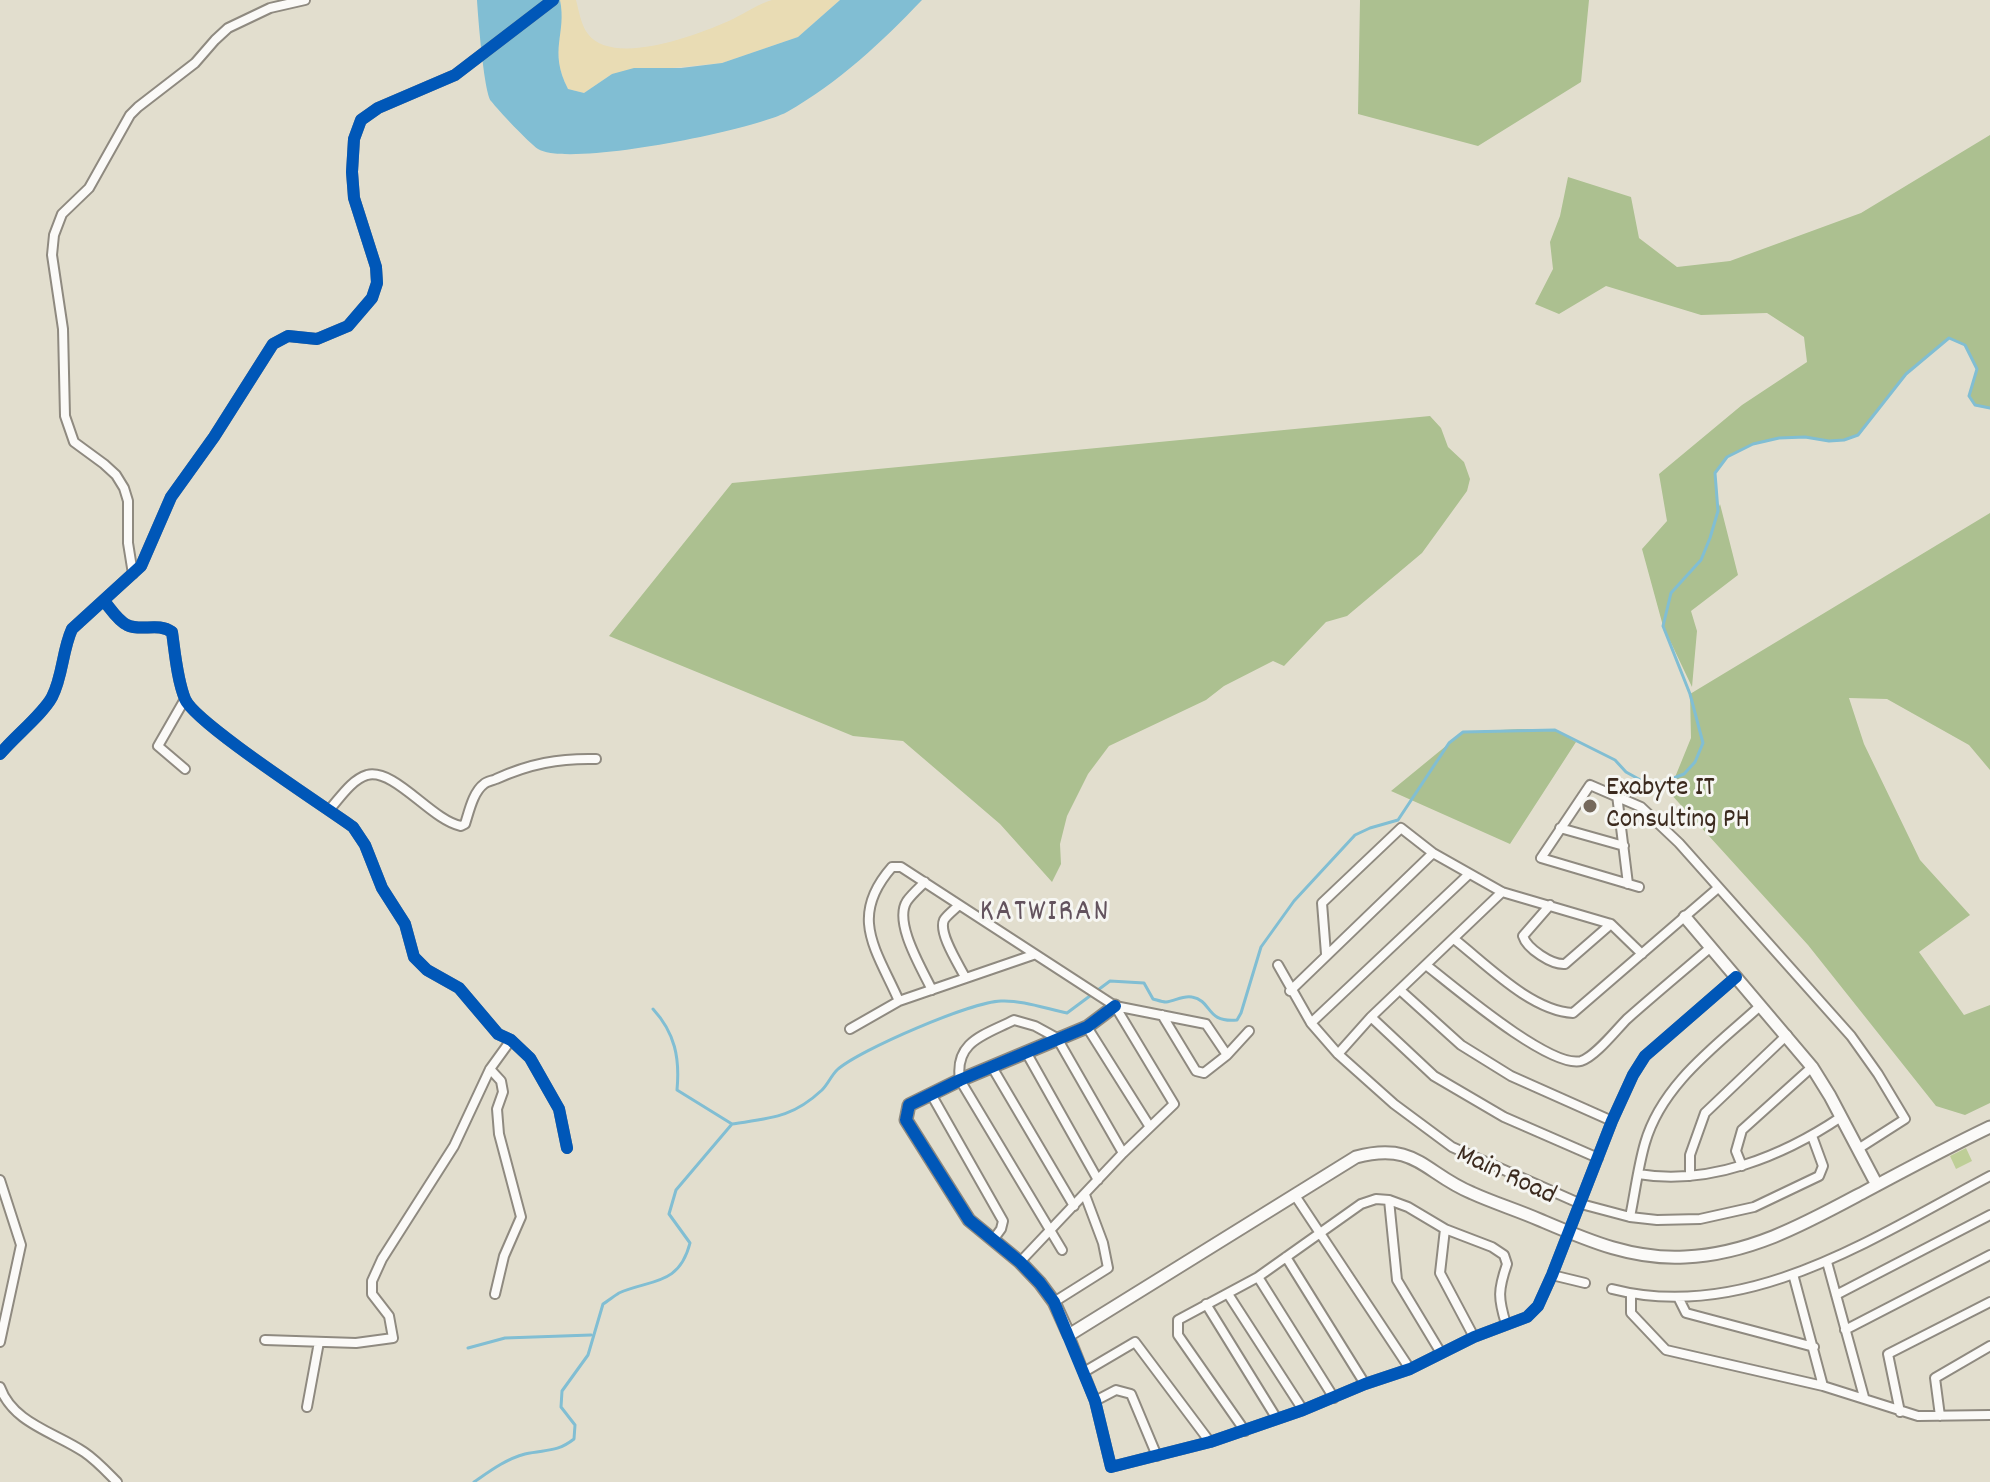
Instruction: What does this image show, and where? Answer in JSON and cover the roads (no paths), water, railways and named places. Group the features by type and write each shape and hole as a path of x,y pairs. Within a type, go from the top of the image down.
{"street":[{"path":"133,574 128,543 128,501 124,488 104,464 74,442 65,416 63,329 52,255 54,235 62,214 89,188 130,115 138,107 195,63 228,28 270,8 305,0"},
{"path":"0,754 48,702 72,629 133,574 145,557 171,497 214,437 273,344 288,336 317,339 348,326 372,298 377,283 376,267 354,198 352,172 354,139 361,120 378,108 441,82 470,65 553,0"},
{"path":"104,601 121,621 131,627 160,626 172,632 185,699 218,730 353,827 360,836 373,871 405,924 414,957 427,970 459,988 498,1034 511,1040 537,1068 556,1102 567,1148"},
{"path":"185,699 158,746 185,769"},
{"path":"329,810 353,783 367,775 378,776 397,784 429,811 461,826 465,824 476,793 484,784 527,766 549,761 596,759"},
{"path":"1639,887 1541,858 1590,785 1641,807 1679,843 1851,1036 1905,1119 1858,1149"},
{"path":"1617,795 1628,884"},
{"path":"1326,954 1322,903 1401,828 1433,853 1502,892 1611,924 1642,954"},
{"path":"1560,828 1624,846"},
{"path":"1290,991 1433,853"},
{"path":"899,1001 868,925 869,906 878,884 892,867 901,867 1115,1006 1206,1024 1227,1055"},
{"path":"1311,1023 1468,875"},
{"path":"925,882 906,902 902,915 906,935 932,990"},
{"path":"1454,939 1525,995 1560,1012 1573,1013 1718,888"},
{"path":"1338,1054 1371,1017 1502,892"},
{"path":"959,905 944,920 943,927 944,936 965,977"},
{"path":"1550,905 1523,936 1525,943 1557,964 1565,964 1611,924"},
{"path":"1685,917 1812,1067 1877,1185"},
{"path":"1426,965 1524,1039 1562,1059 1578,1062 1588,1058 1626,1020 1711,947"},
{"path":"850,1029 899,1001 1033,955"},
{"path":"1278,965 1290,991 1311,1023 1338,1054 1394,1104 1452,1147 1581,1204 1630,1217 1657,1220 1700,1219 1754,1207 1819,1176 1823,1166 1812,1136"},
{"path":"1115,1006 1087,1027 960,1080 909,1105 906,1120 969,1220 1020,1262 1054,1302 1095,1401 1111,1467 1245,1431 1410,1369 1474,1337 1527,1317 1538,1306 1612,1121 1645,1056 1736,977"},
{"path":"1400,990 1461,1045 1511,1076 1612,1121"},
{"path":"1020,1262 1174,1104 1115,1006"},
{"path":"1630,1217 1645,1144 1655,1117 1668,1095 1686,1073 1760,1006"},
{"path":"1162,1015 1196,1071 1204,1073 1227,1055 1249,1031"},
{"path":"1371,1017 1434,1076 1504,1117 1598,1158"},
{"path":"1062,1250 960,1080 958,1064 972,1041 1014,1020 1035,1026 1057,1038 1123,1153"},
{"path":"1087,1027 1150,1127"},
{"path":"1690,1176 1690,1155 1705,1113 1787,1035"},
{"path":"265,1340 356,1343 393,1338 389,1316 372,1294 372,1281 382,1259 454,1146 490,1069 511,1040"},
{"path":"1026,1052 1098,1180"},
{"path":"992,1067 1074,1206"},
{"path":"1742,1166 1736,1151 1742,1130 1812,1067"},
{"path":"490,1069 501,1081 503,1092 497,1109 499,1134 521,1217 504,1256 495,1294"},
{"path":"931,1094 1003,1221 993,1240"},
{"path":"1638,1174 1667,1179 1742,1166 1812,1136 1841,1117"},
{"name":"Main Road","path":"1069,1335 1356,1157 1385,1151 1399,1153 1419,1161 1470,1193 1568,1234 1612,1249 1652,1257 1685,1257 1723,1253 1797,1228 1990,1127"},
{"path":"1612,1289 1631,1294 1678,1297 1721,1292 1793,1274 1827,1262 1990,1176"},
{"path":"0,1180 21,1245 0,1342"},
{"path":"1054,1302 1108,1268 1103,1243 1085,1195"},
{"path":"1296,1197 1410,1369"},
{"path":"1245,1431 1178,1335 1178,1320 1258,1277 1361,1204 1376,1199 1389,1200 1504,1255 1507,1264 1499,1286 1499,1299 1506,1324"},
{"path":"1389,1200 1397,1280 1441,1353"},
{"path":"1836,1295 1990,1215"},
{"path":"1445,1229 1440,1273 1474,1337"},
{"path":"1286,1257 1365,1384"},
{"path":"1845,1330 1989,1258"},
{"path":"1827,1262 1864,1397"},
{"path":"1793,1274 1823,1386"},
{"path":"1552,1275 1585,1283"},
{"path":"1258,1277 1334,1398"},
{"path":"1228,1294 1303,1410"},
{"path":"1631,1294 1631,1313 1666,1350 1823,1386 1918,1416 1990,1415"},
{"path":"1678,1297 1686,1313 1814,1347"},
{"path":"1900,1412 1888,1354 1990,1302"},
{"path":"1206,1304 1277,1419"},
{"path":"307,1407 319,1342"},
{"path":"1084,1372 1135,1342 1210,1442"},
{"path":"1940,1416 1935,1378 1990,1346"},
{"path":"0,1387 18,1415 88,1454 117,1482"},
{"path":"1095,1401 1116,1390 1131,1394 1157,1456"}],"water":[{"path":"477,0 560,0 559,63 562,75 568,89 584,93 612,74 634,68 681,68 722,63 798,37 840,0 922,0 859,61 787,112 768,120 661,144 585,154 556,154 538,149 491,101 484,69"}],"waterway":[{"path":"474,1482 511,1459 556,1449 574,1439 575,1425 561,1407 562,1391 588,1355 603,1304 619,1293 662,1279 679,1267 690,1243 669,1214 676,1190 732,1124 791,1111 822,1090 837,1070 849,1061 942,1018 986,1003 1017,1002 1067,1013 1110,981 1144,983 1153,999 1166,1002 1192,997 1199,999 1219,1018 1237,1020 1261,947 1294,901 1355,835 1398,820 1449,743 1463,732 1555,730 1615,760 1626,772 1644,782 1661,783 1684,774 1695,762 1703,743 1690,694 1663,626 1671,593 1701,560 1710,538 1718,511 1715,473 1727,457 1753,444 1779,438 1805,437 1829,441 1858,435 1906,374 1949,338 1965,345 1977,369 1969,396 1975,405 1990,408"},
{"path":"653,1009 666,1027 674,1046 678,1067 677,1090 732,1124"},
{"path":"468,1348 505,1338 591,1335"}],"place":[{"name":"Exabyte IT Consulting PH","path":"1590,806"}],"district":[{"name":"KATWIRAN","path":"1045,915"}]}
